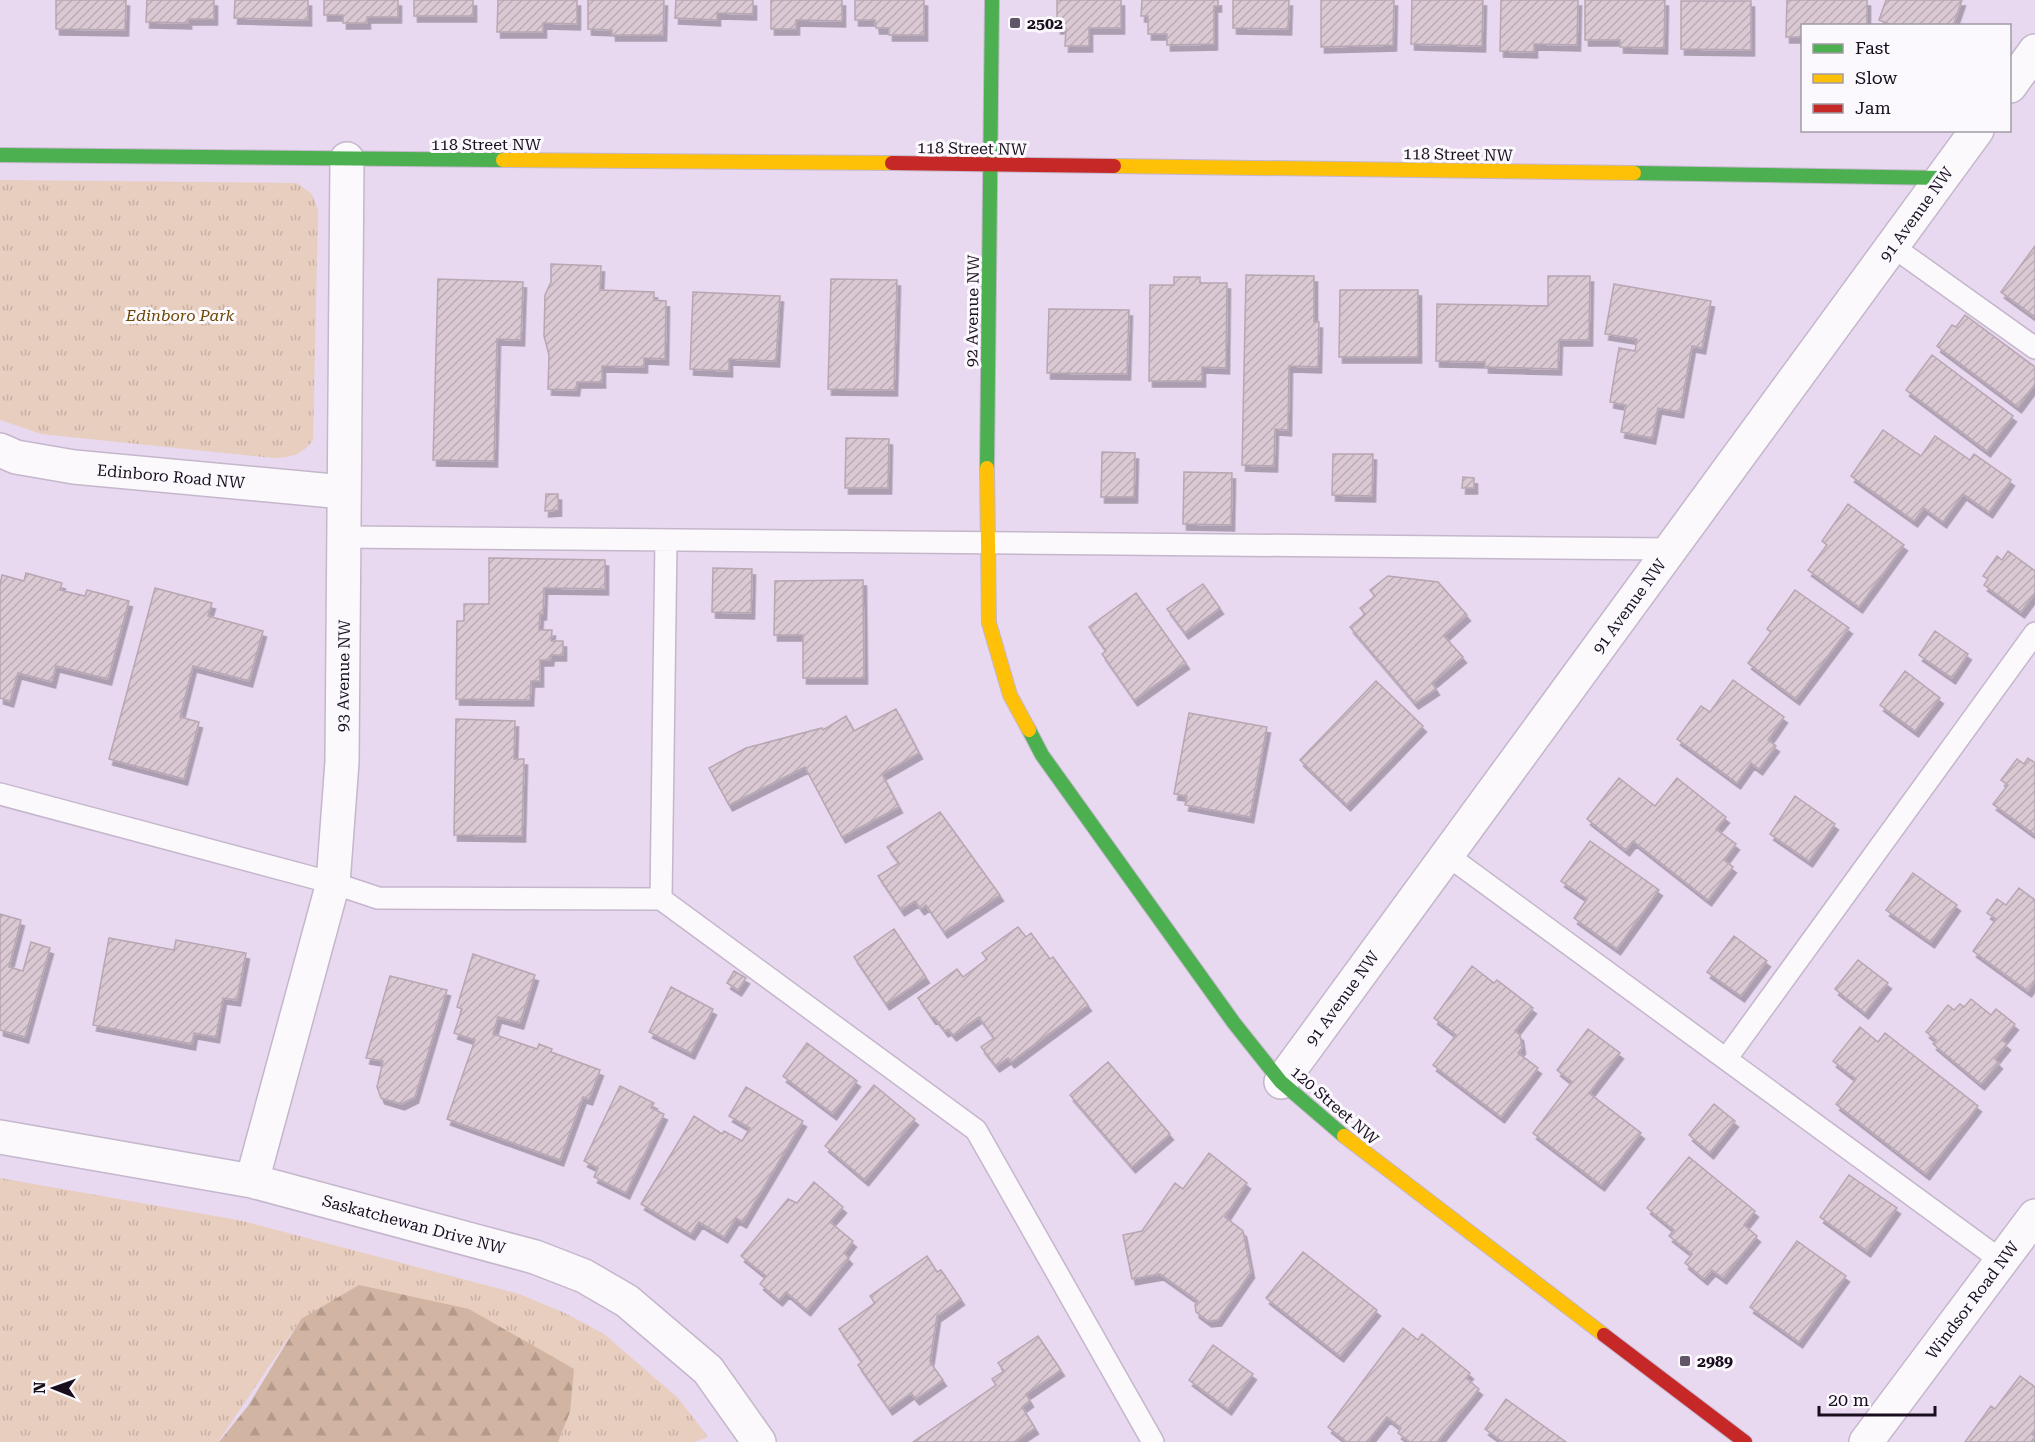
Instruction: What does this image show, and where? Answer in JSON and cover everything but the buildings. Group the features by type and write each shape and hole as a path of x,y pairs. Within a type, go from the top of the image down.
{"street":[{"name":"92 Avenue NW","path":"989,623 986,542 992,0"},
{"path":"2011,85 2035,51"},
{"name":"91 Avenue NW","path":"1281,1082 1976,132"},
{"name":"118 Street NW","path":"0,155 990,164 1943,178"},
{"name":"93 Avenue NW","path":"252,1181 333,883 342,762 347,159"},
{"name":"Edinboro Road NW","path":"0,450 15,458 74,466 344,492"},
{"name":"120 Street NW","path":"989,623 1010,695 1042,755 1234,1023 1281,1082 1362,1152 1745,1442"},
{"name":"Saskatchewan Drive NW","path":"0,1137 252,1181 536,1257 584,1276 627,1301 708,1370 759,1442"},
{"name":"Windsor Road NW","path":"1866,1442 2023,1242"}],"lane":[{"path":"1892,246 2035,348"},
{"path":"344,537 1671,549"},
{"path":"661,899 666,540"},
{"path":"1726,1059 2035,633"},
{"path":"0,794 333,883 378,898 661,899 976,1130 1153,1442"},
{"path":"1447,855 1726,1059 2023,1242"}],"green space":[{"name":"Edinboro Park","path":"0,180 297,183 312,194 318,210 313,440 309,445 296,454 274,458 41,434 0,420"},
{"path":"0,1178 243,1221 519,1294 565,1313 604,1334 678,1398 708,1437 694,1442 558,1442 570,1412 301,1319 218,1442 0,1442"},
{"path":"359,1285 469,1309 574,1369 570,1412 558,1442 219,1442 248,1406 301,1319"}],"traffic: fast":[{"path":"987,468 992,0"},
{"path":"0,155 503,160"},
{"path":"1634,173 1943,178"},
{"path":"1029,730 1042,755 1234,1023 1281,1082 1344,1136"}],"traffic: slow":[{"path":"503,160 892,163"},
{"path":"1114,166 1634,173"},
{"path":"987,468 989,623 1010,695 1029,730"},
{"path":"1344,1136 1604,1335"}],"traffic: jam":[{"path":"892,163 1114,166"},
{"path":"1604,1335 1745,1442"}],"place":[{"name":"2502","path":"1015,23"},
{"name":"2989","path":"1685,1361"}]}
